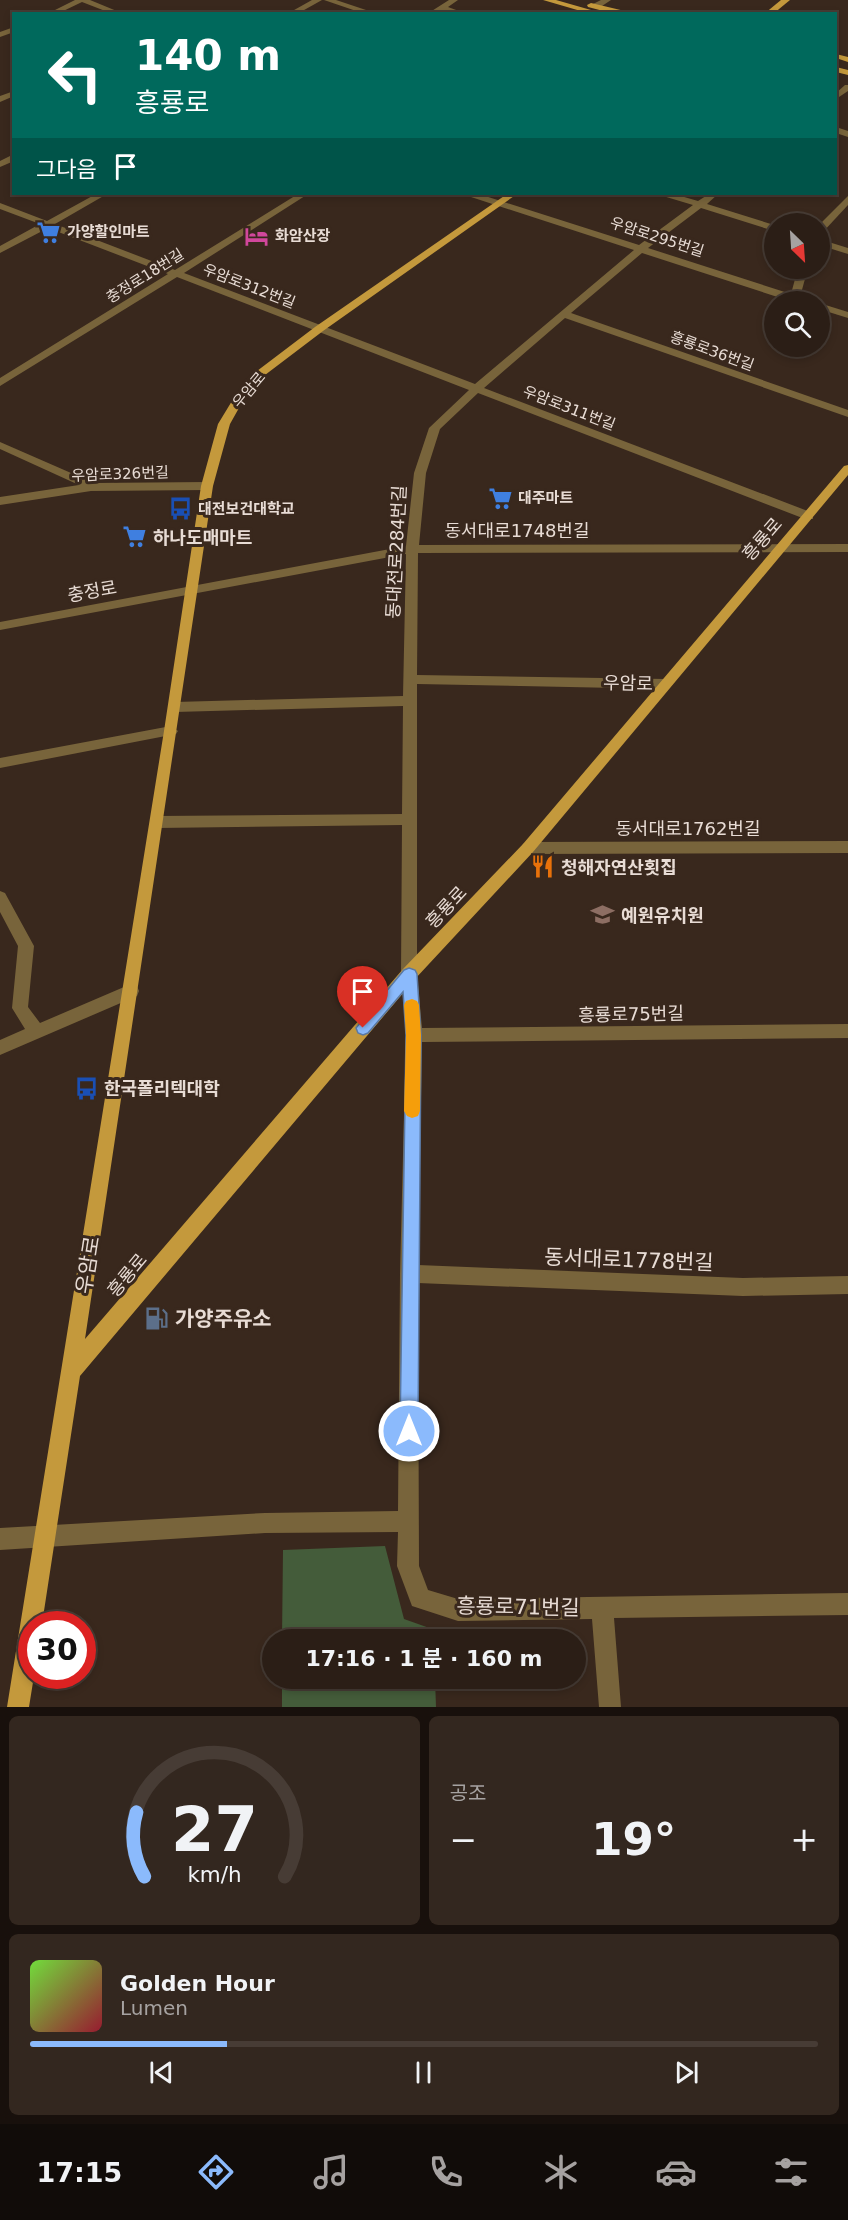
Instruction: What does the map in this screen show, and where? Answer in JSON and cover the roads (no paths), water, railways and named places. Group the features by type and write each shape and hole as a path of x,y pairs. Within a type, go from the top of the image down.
{"main road":[{"path":"547,0 609,12"},
{"path":"573,0 592,10"},
{"path":"770,12 786,0"},
{"name":"우암로","path":"18,1707 175,707 207,486 224,424 238,398 261,373 319,329 510,195"},
{"name":"흥룡로","path":"71,1371 409,974 528,848 848,468"}],"street":[{"path":"55,12 82,0 115,12"},
{"path":"295,12 318,0"},
{"path":"328,0 368,12"},
{"path":"433,12 454,0"},
{"path":"592,10 607,0"},
{"path":"441,7 457,12"},
{"path":"0,250 100,195"},
{"name":"충정로18번길","path":"0,383 302,195"},
{"name":"우암로295번길","path":"474,195 773,291"},
{"path":"669,195 764,225"},
{"name":"동대전로284번길","path":"409,974 412,549 420,473 435,428 477,388 566,315 642,248 713,195"},
{"path":"830,219 848,199"},
{"name":"우암로312번길","path":"0,206 319,329"},
{"path":"830,245 848,251"},
{"path":"830,309 848,315"},
{"name":"흥룡로36번길","path":"566,315 848,414"},
{"name":"우암로311번길","path":"319,329 808,516"},
{"path":"0,445 91,487"},
{"name":"우암로326번길","path":"0,501 91,487 207,486"},
{"name":"동서대로1748번길","path":"190,592 412,549 848,548"},
{"name":"충정로","path":"0,626 190,592"},
{"name":"우암로","path":"410,679 666,684"},
{"path":"175,707 410,701"},
{"path":"0,763 171,731"},
{"path":"157,822 411,819"},
{"name":"동서대로1762번길","path":"528,848 848,847"},
{"path":"0,897 26,946 20,1008 37,1033"},
{"name":"흥룡로71번길","path":"409,974 414,1035 409,1274 408,1566 420,1598 458,1610 848,1604"},
{"path":"0,1048 130,991"},
{"name":"흥룡로75번길","path":"414,1035 848,1031"},
{"name":"동서대로1778번길","path":"409,1274 743,1287 848,1285"},
{"path":"0,1539 265,1523 408,1521"},
{"path":"602,1607 610,1707"}],"place":[{"name":"가양할인마트","path":"49,232"},
{"name":"화암산장","path":"257,236"},
{"name":"대주마트","path":"500,498"},
{"name":"대전보건대학교","path":"180,509"},
{"name":"하나도매마트","path":"135,537"},
{"name":"청해자연산횟집","path":"543,867"},
{"name":"예원유치원","path":"603,915"},
{"name":"한국폴리텍대학","path":"86,1088"},
{"name":"가양주유소","path":"157,1319"}]}
